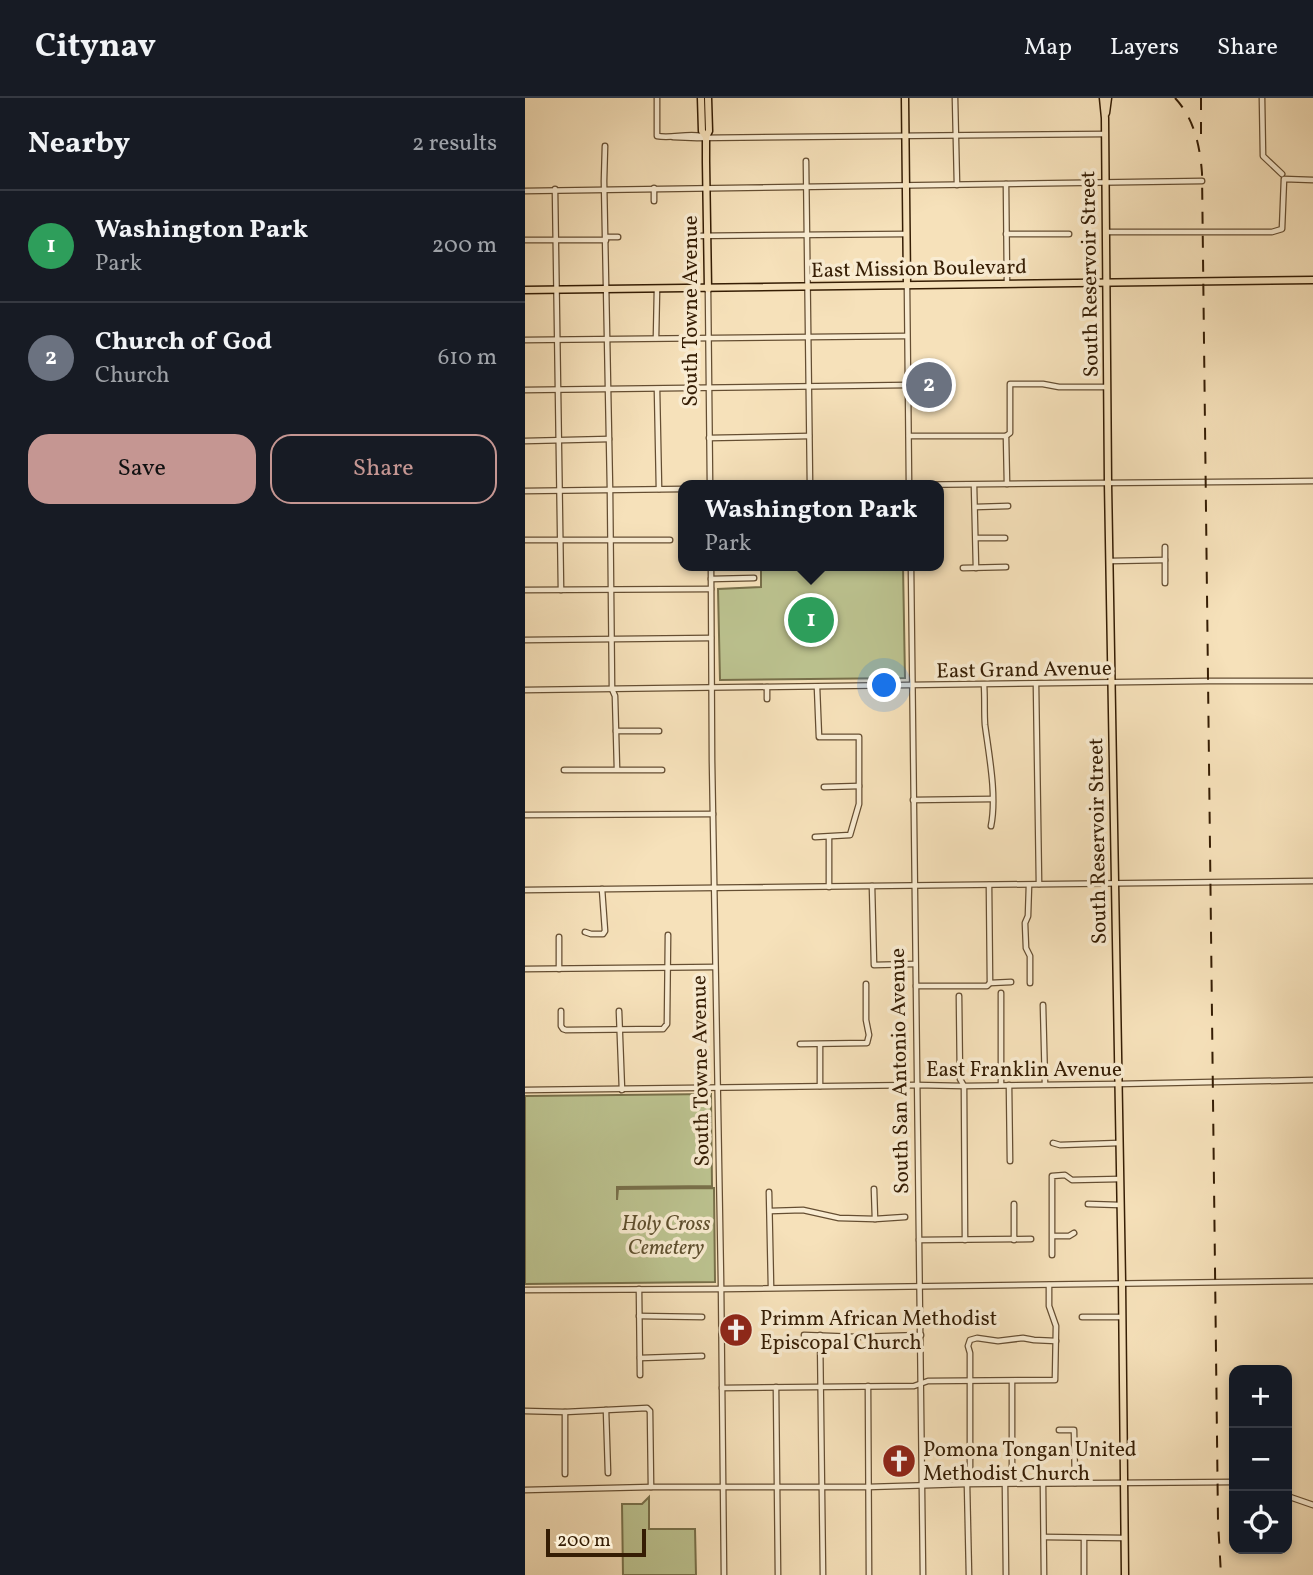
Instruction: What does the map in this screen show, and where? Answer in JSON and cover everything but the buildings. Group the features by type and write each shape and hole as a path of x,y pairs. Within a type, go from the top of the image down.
{"main road":[{"path":"701,98 702,131 706,137 709,131 708,98"},
{"path":"905,98 907,285"},
{"path":"1105,98 1105,118"},
{"name":"South Reservoir Street","path":"1105,98 1108,483 1125,1575"},
{"name":"South Towne Avenue","path":"706,137 708,289"},
{"name":"East Mission Boulevard","path":"525,290 1313,281"}],"street":[{"path":"657,98 657,136 679,138 1105,134"},
{"path":"955,98 957,185"},
{"path":"1262,98 1263,156 1283,176 1313,180"},
{"path":"605,146 610,590 617,769"},
{"path":"806,161 810,480"},
{"path":"1107,232 1272,232 1282,229 1283,176"},
{"path":"525,191 1202,181"},
{"path":"1006,184 1007,284"},
{"path":"654,188 654,201"},
{"path":"555,189 561,590"},
{"path":"691,236 906,234"},
{"path":"1006,234 1069,234"},
{"path":"525,240 618,237"},
{"path":"907,285 909,480"},
{"path":"656,338 657,289"},
{"name":"South Towne Avenue","path":"708,289 710,480"},
{"path":"525,340 907,337"},
{"path":"909,436 1006,436 1010,433 1010,384 1107,387"},
{"path":"525,390 908,385"},
{"path":"657,389 659,489"},
{"path":"709,438 809,436"},
{"path":"1006,436 1007,484"},
{"path":"525,440 609,439"},
{"path":"944,485 1313,481"},
{"path":"974,485 976,568"},
{"path":"525,491 678,489"},
{"path":"975,507 1008,506"},
{"path":"976,538 1005,538"},
{"path":"525,540 670,540"},
{"path":"1165,547 1165,583"},
{"path":"1110,561 1165,560"},
{"path":"963,568 1006,568"},
{"name":"South Towne Avenue","path":"711,571 724,1575"},
{"name":"South San Antonio Avenue","path":"911,571 923,1575"},
{"path":"711,579 754,578"},
{"path":"525,590 711,589"},
{"path":"525,640 711,638"},
{"name":"East Grand Avenue","path":"525,690 1313,681"},
{"path":"1036,684 1039,884"},
{"path":"984,685 985,721 991,765 991,826"},
{"path":"767,687 767,699"},
{"path":"815,837 850,835 859,804 860,779 859,737 818,737 817,687"},
{"path":"615,732 659,731"},
{"path":"564,770 663,770"},
{"path":"824,787 859,786"},
{"path":"913,800 992,799"},
{"path":"525,815 713,814"},
{"path":"829,837 829,887"},
{"path":"525,890 1313,881"},
{"path":"989,885 990,983"},
{"path":"1029,885 1028,916 1025,923 1026,948 1030,956 1030,983"},
{"path":"872,886 874,965 915,964"},
{"path":"586,932 603,934 605,931 602,889"},
{"path":"561,1012 561,1026 566,1030 666,1027 668,935"},
{"path":"559,937 559,969"},
{"path":"525,969 715,967"},
{"path":"916,986 987,986 990,983 1011,982"},
{"path":"800,1044 867,1043 869,1035 866,1020 866,984"},
{"path":"1001,993 1001,1085"},
{"path":"959,996 960,1079 964,1086 965,1240"},
{"path":"1043,1004 1045,1084"},
{"path":"619,1011 622,1090"},
{"path":"820,1045 820,1086"},
{"name":"East Franklin Avenue","path":"525,1090 1313,1080"},
{"path":"1009,1085 1010,1161"},
{"path":"1053,1143 1119,1143"},
{"path":"1052,1255 1052,1176 1065,1175 1072,1180 1120,1179"},
{"path":"874,1189 875,1219"},
{"path":"769,1192 771,1287"},
{"path":"1014,1203 1014,1240"},
{"path":"1088,1205 1120,1205"},
{"path":"770,1210 803,1210 838,1218 905,1217"},
{"path":"1053,1236 1069,1236 1074,1233"},
{"path":"919,1240 1031,1240"},
{"path":"525,1290 1313,1280"},
{"path":"722,1388 914,1386 928,1381 1055,1380 1056,1326 1049,1306 1049,1285"},
{"path":"639,1289 640,1375"},
{"path":"639,1316 702,1317"},
{"path":"1083,1317 1122,1317"},
{"path":"804,1335 921,1335"},
{"path":"820,1335 823,1575"},
{"path":"970,1468 970,1340 1023,1338 1056,1341"},
{"path":"640,1358 702,1356"},
{"path":"1012,1381 1013,1468"},
{"path":"868,1386 869,1575"},
{"path":"776,1387 778,1575"},
{"path":"525,1411 647,1409 650,1411 651,1487"},
{"path":"606,1410 608,1473"},
{"path":"565,1412 565,1474"},
{"path":"1059,1430 1074,1430 1075,1483"},
{"path":"525,1490 1229,1482"},
{"path":"967,1484 969,1575"},
{"path":"1005,1484 1006,1575"},
{"path":"1043,1484 1044,1575"},
{"path":"1292,1498 1313,1504"},
{"path":"1044,1537 1124,1538"},
{"path":"1084,1538 1084,1575"}],"green space":[{"path":"761,571 903,571 905,678 720,680 718,589 761,587"},
{"name":"Holy Cross Cemetery","path":"711,1094 712,1186 617,1187 617,1200 618,1189 714,1188 715,1282 525,1284 525,1096"},
{"path":"649,1497 649,1529 695,1529 696,1575 623,1575 622,1504 642,1504"}],"railway":[{"path":"1175,98 1187,114 1195,133 1202,173 1218,1521 1221,1575"},
{"path":"1201,98 1201,136"}],"place":[{"name":"Church of God","path":"929,385"},
{"name":"Washington Park","path":"811,620"},
{"name":"Primm African Methodist Episcopal Church","path":"736,1330"},
{"name":"Pomona Tongan United Methodist Church","path":"899,1461"}]}
